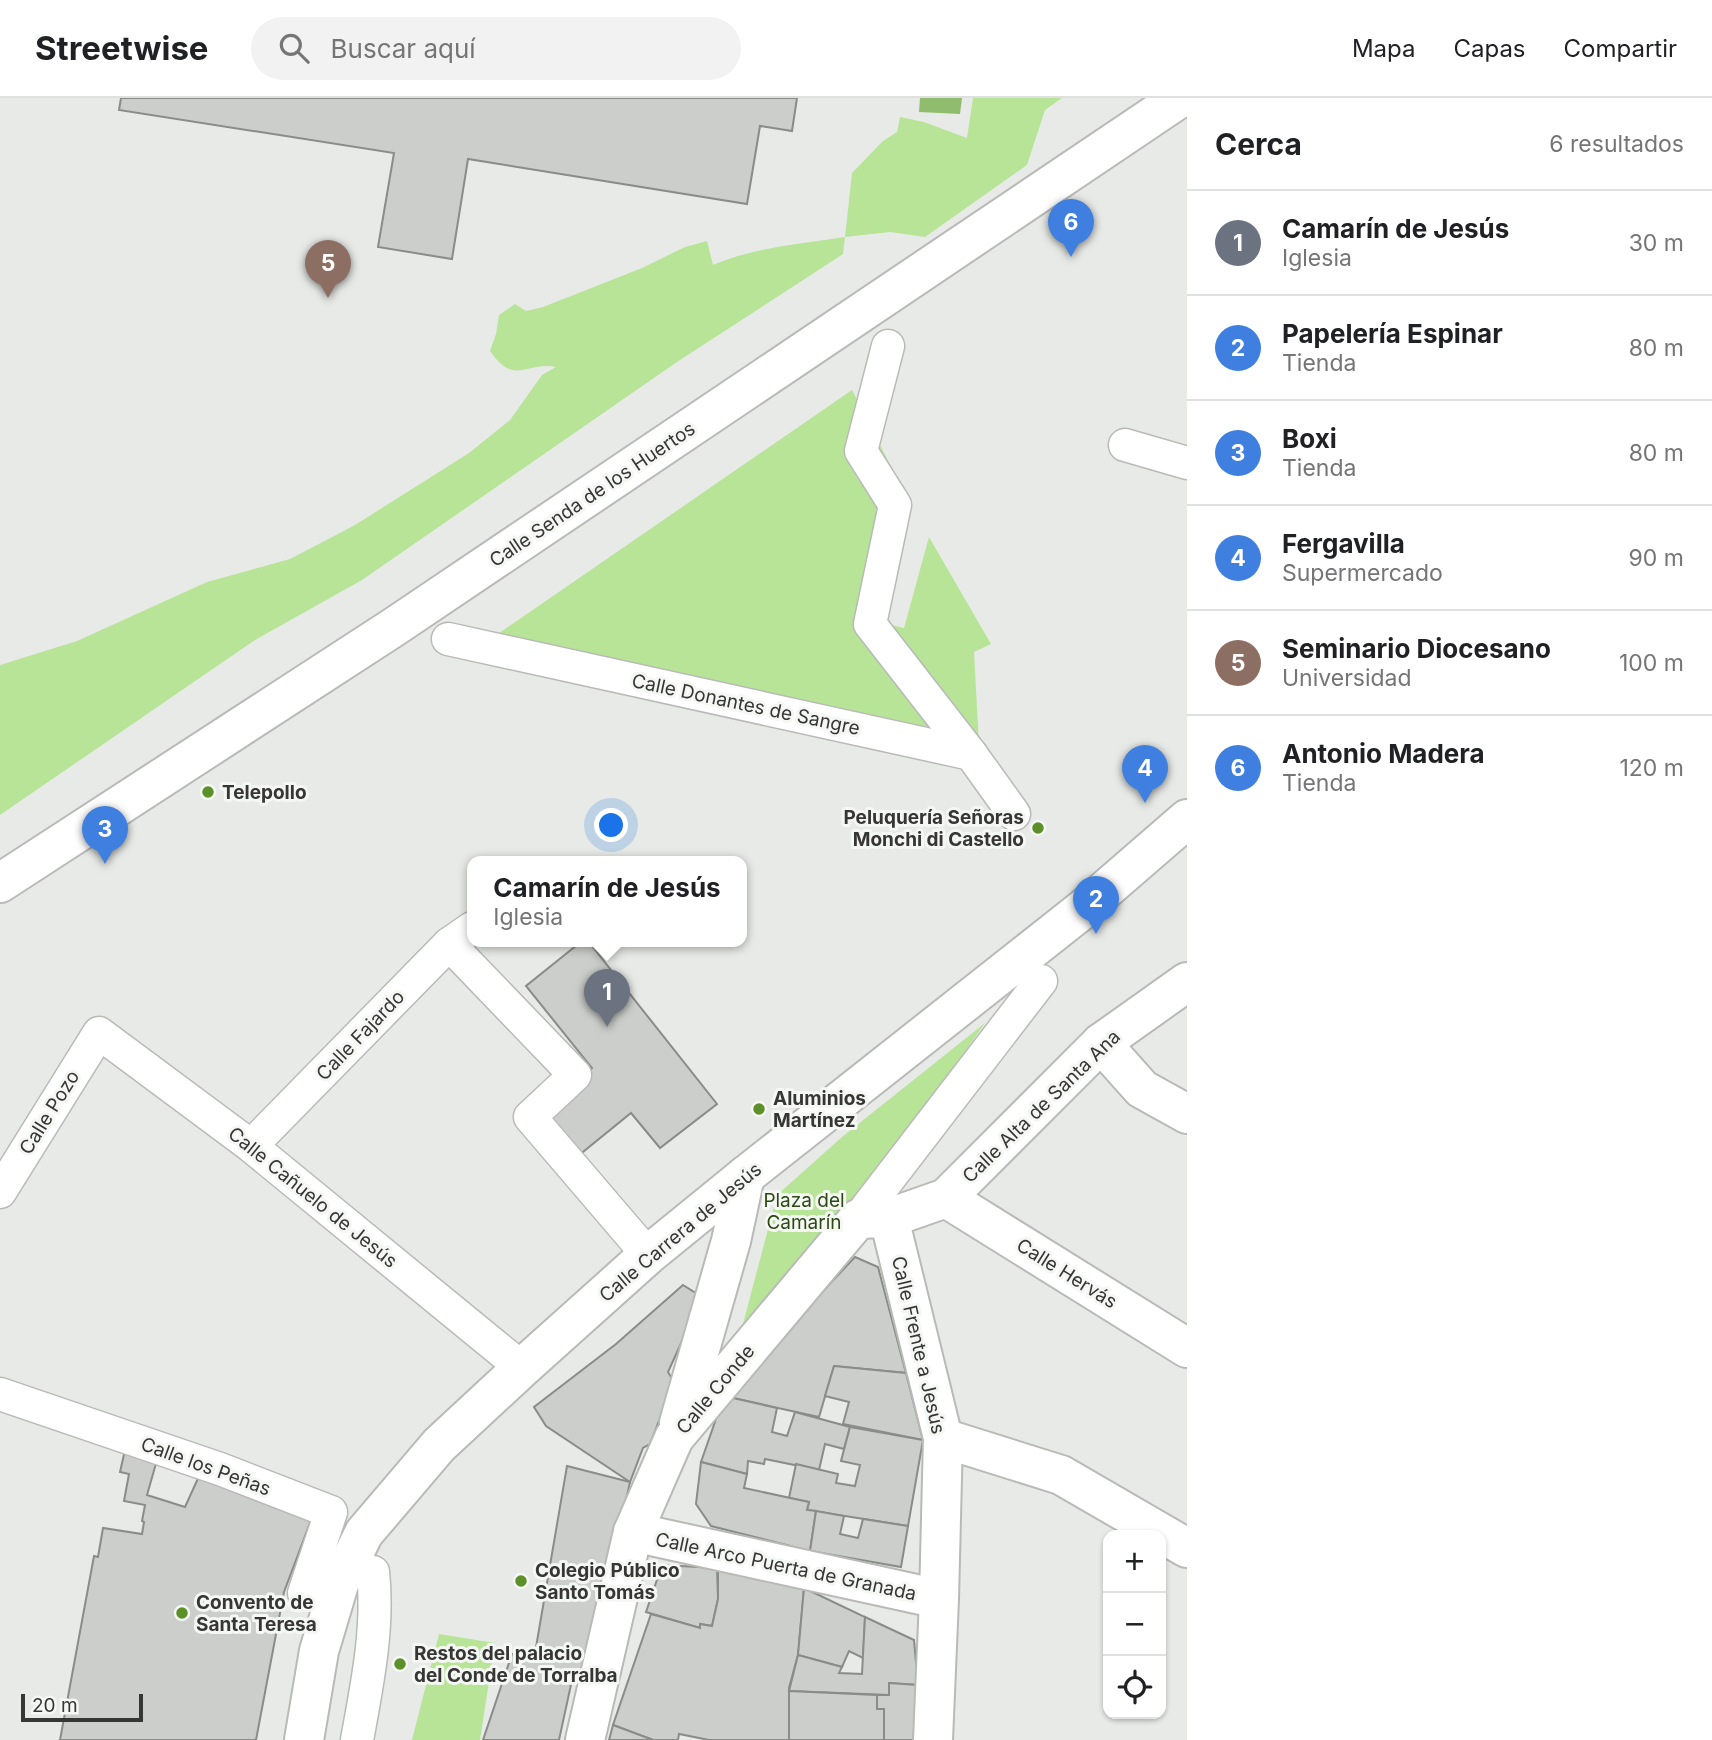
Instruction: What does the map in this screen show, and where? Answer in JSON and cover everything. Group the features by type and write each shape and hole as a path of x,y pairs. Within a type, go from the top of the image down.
{"street":[{"name":"Calle Senda de los Huertos","path":"0,883 394,628 1180,98"},
{"path":"888,346 861,451 895,505 870,624 1014,814"},
{"path":"1125,445 1187,463"},
{"name":"Calle Donantes de Sangre","path":"448,639 971,754"},
{"name":"Calle Carrera de Jesús","path":"304,1740 319,1651 339,1584 365,1533 439,1445 648,1255 744,1176 1082,910 1187,819"},
{"name":"Calle Fajardo","path":"251,1146 461,936"},
{"path":"470,947 575,1075 530,1117 648,1255"},
{"path":"873,1219 1041,982"},
{"name":"Calle Alta de Santa Ana","path":"873,1219 946,1198 1101,1043 1187,982"},
{"name":"Calle Cañuelo de Jesús","path":"99,1033 251,1146 522,1368"},
{"name":"Calle Pozo","path":"0,1192 99,1033"},
{"path":"1101,1043 1142,1089 1187,1114"},
{"path":"674,1438 731,1241 744,1176"},
{"name":"Calle Hervás","path":"946,1198 1187,1348"},
{"name":"Calle Conde","path":"585,1740 633,1532 674,1438 873,1219"},
{"name":"Calle Frente a Jesús","path":"873,1219 943,1438 933,1740"},
{"name":"Calle los Peñas","path":"0,1394 220,1469 331,1512 304,1593"},
{"path":"943,1438 1061,1475 1187,1548"},
{"name":"Calle Arco Puerta de Granada","path":"633,1532 939,1599"},
{"path":"357,1740 371,1660 375,1590 373,1572"}],"green space":[{"path":"973,98 1062,98 1045,110 1027,165 925,237 890,232 845,237 852,173 883,141 897,132 900,117 924,122 967,138"},
{"path":"845,237 843,254 677,362 362,580 255,640 0,815 0,665 77,641 207,582 290,559 355,525 469,453 510,420 542,375 556,367 514,370 499,362 490,351 499,315 515,304 526,311 543,307 642,268 685,247 707,241 713,265 762,250"},
{"path":"852,390 910,504 879,622 904,628 929,537 991,644 974,652 979,745 492,638"},
{"name":"Plaza del Camarín","path":"985,1023 900,1144 738,1343 777,1195 842,1137"},
{"path":"439,1634 495,1643 480,1740 412,1740"}],"shaded area":[{"path":"920,98 962,98 960,114 919,112"}],"building":[{"path":"121,98 797,98 792,131 760,126 747,204 468,159 452,259 378,247 394,153 119,110"},
{"path":"575,947 593,947 717,1104 660,1148 631,1113 573,1160 536,1113 592,1068 526,986"},
{"path":"855,1257 878,1267 906,1373 834,1366 819,1417 724,1396"},
{"path":"683,1285 702,1297 668,1372 674,1382 650,1444 643,1448 630,1482 546,1426 534,1407 616,1344"},
{"path":"834,1366 906,1373 923,1440 843,1424 849,1402 825,1396"},
{"path":"724,1396 777,1408 772,1432 787,1436 795,1412 850,1427 844,1449 825,1444 819,1470 765,1459 764,1464 748,1461 747,1474 701,1462"},
{"path":"850,1427 923,1440 908,1526 807,1510 809,1502 789,1498 796,1464 838,1474 836,1483 855,1486 860,1465 841,1461"},
{"name":"Convento de Santa Teresa","path":"125,1450 157,1460 147,1495 185,1507 200,1474 313,1515 284,1592 256,1740 60,1740 94,1556 98,1557 103,1528 142,1534 145,1505 124,1501 129,1474 120,1472"},
{"path":"701,1462 747,1474 744,1488 809,1502 807,1510 816,1511 810,1551 711,1526 696,1504"},
{"path":"567,1466 630,1482 588,1676 572,1680 559,1740 483,1740 512,1654 535,1653"},
{"path":"816,1511 844,1516 840,1534 858,1538 863,1519 908,1526 901,1567 810,1551"},
{"path":"662,1565 717,1568 718,1599 712,1626 700,1624 700,1628 646,1612"},
{"path":"758,1570 804,1588 798,1655 789,1688 789,1740 709,1740 679,1734 678,1740 653,1740 613,1725 651,1614 700,1628 700,1624 712,1626 718,1599 718,1571"},
{"path":"804,1588 865,1617 863,1658 849,1651 842,1667 798,1655"},
{"path":"865,1617 914,1640 918,1685 889,1683 889,1695 789,1691 798,1655 842,1667 839,1673 862,1674"},
{"path":"889,1683 918,1685 924,1740 884,1740 884,1709 877,1709 877,1695 889,1695"},
{"path":"789,1691 877,1695 877,1709 884,1709 884,1740 789,1740"},
{"path":"613,1725 653,1740 609,1740"}],"place":[{"name":"Antonio Madera","path":"1071,257"},
{"name":"Seminario Diocesano","path":"328,298"},
{"name":"Telepollo","path":"208,792"},
{"name":"Fergavilla","path":"1145,803"},
{"name":"Peluquería Señoras Monchi di Castello","path":"1038,828"},
{"name":"Boxi","path":"105,864"},
{"name":"Papelería Espinar","path":"1096,934"},
{"name":"Camarín de Jesús","path":"607,1027"},
{"name":"Aluminios Martínez","path":"759,1109"},
{"name":"Colegio Público Santo Tomás","path":"521,1581"},
{"name":"Convento de Santa Teresa","path":"182,1613"},
{"name":"Restos del palacio del Conde de Torralba","path":"400,1664"}]}
